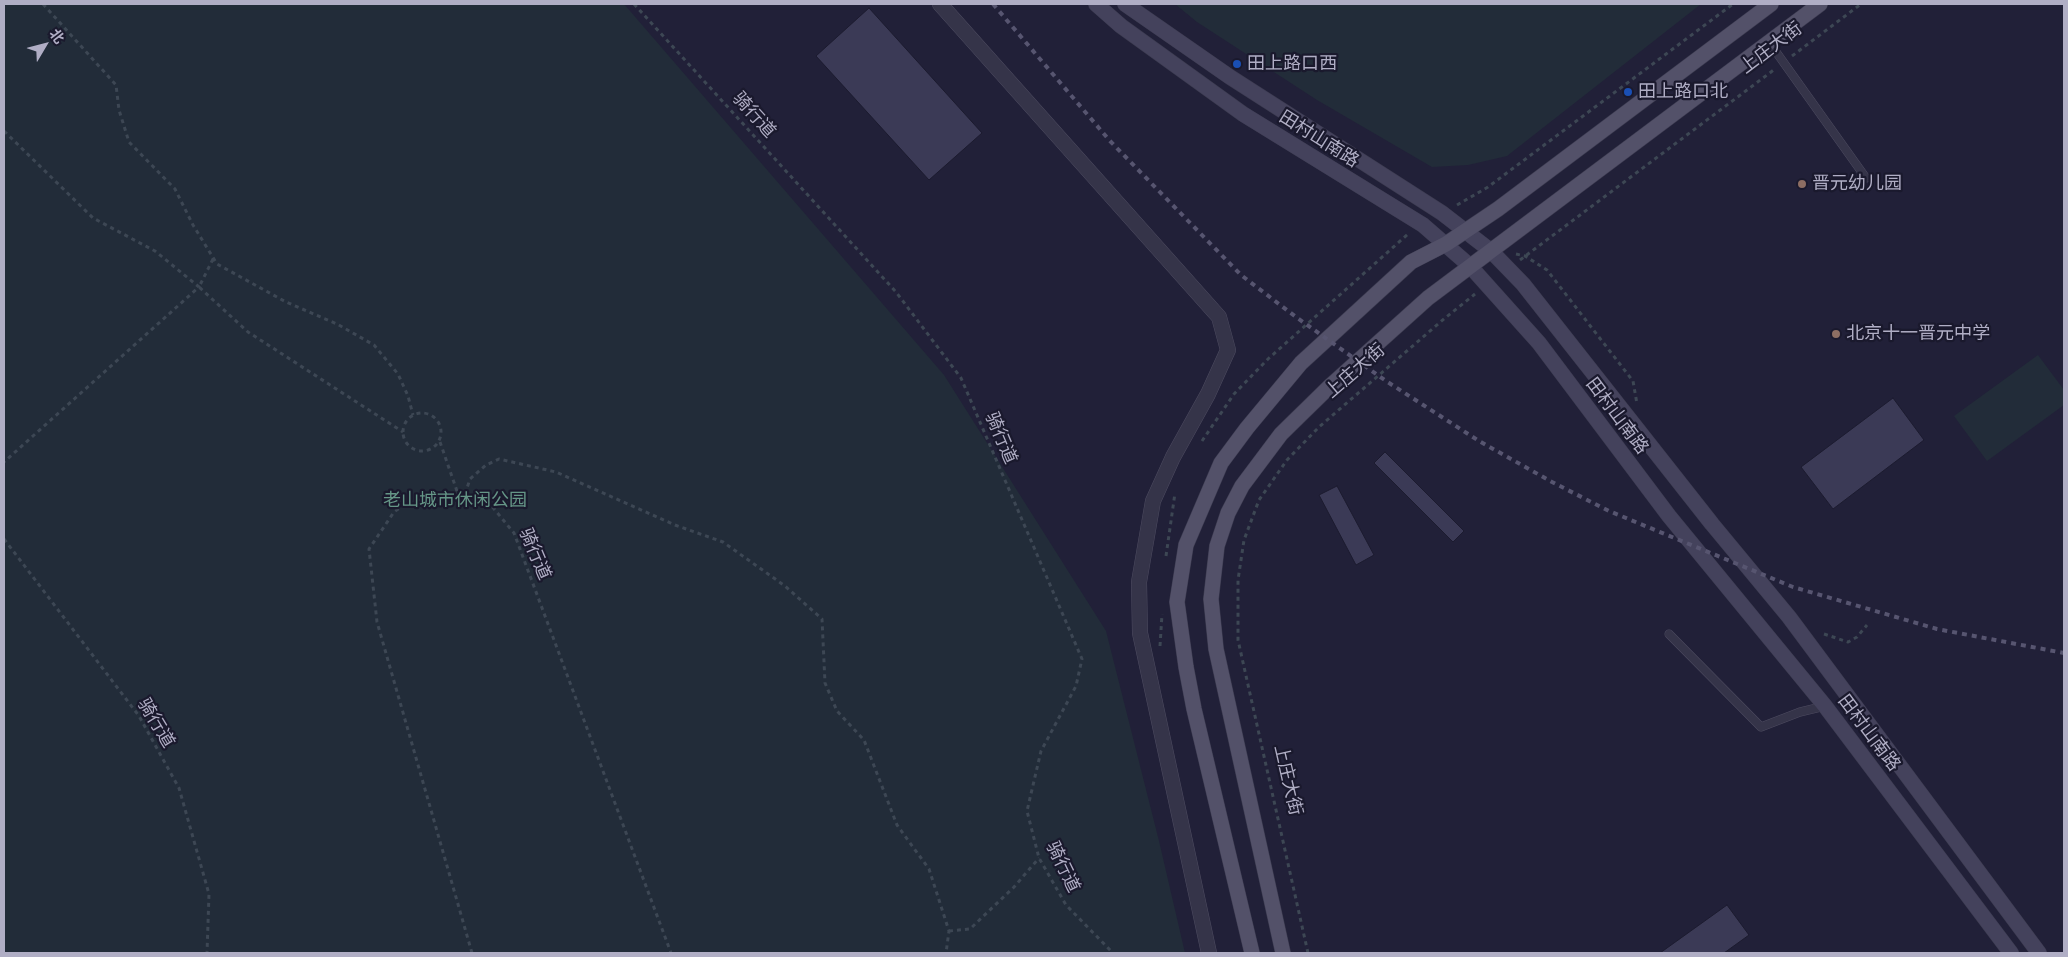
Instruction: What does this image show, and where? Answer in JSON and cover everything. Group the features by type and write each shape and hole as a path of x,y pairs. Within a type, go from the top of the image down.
{"main road":[{"name":"田村山南路","path":"1096,4 1121,26 1243,114 1423,225 1488,284 1539,343 1669,516 1826,706 2012,953"},
{"name":"田村山南路","path":"1125,4 1230,77 1442,213 1491,251 1523,284 1712,524 1790,617 2039,953"},
{"name":"上庄大街","path":"1252,953 1186,667 1177,602 1186,545 1221,463 1247,428 1302,363 1411,262 1446,244 1466,231 1771,4"},
{"name":"上庄大街","path":"1283,953 1216,649 1211,599 1217,546 1228,513 1242,486 1281,434 1329,387 1428,298 1820,4"}],"street":[{"path":"940,4 1219,317 1228,350 1208,394 1173,457 1153,501 1139,582 1140,633 1210,953"}],"lane":[{"path":"1769,42 1866,178"},
{"path":"1669,634 1761,728 1800,712 1826,706"}],"path":[{"path":"43,4 116,85 119,110 129,142 175,190 193,226 217,264 286,302 337,324 374,345 398,374 408,396 413,415"},
{"name":"骑行道","path":"634,4 896,292 961,378 1082,659 1076,686 1041,751 1027,811 1039,858 1066,905 1113,953"},
{"path":"1442,213 1488,187 1733,4"},
{"name":"上庄大街","path":"1508,269 1861,4"},
{"path":"4,131 93,218 155,251 200,286 248,332 403,432"},
{"path":"1197,449 1234,394 1268,359 1404,237 1423,225"},
{"path":"1491,251 1525,256 1547,270 1633,381 1638,409"},
{"path":"4,462 200,286 213,258"},
{"name":"上庄大街","path":"1308,953 1238,640 1238,580 1244,540 1259,500 1287,460 1319,427 1445,318 1488,284"},
{"path":"440,441 430,450 418,451 407,444 403,432 406,422 413,415 425,413 436,419 441,429 440,441 458,494"},
{"path":"465,494 470,478 486,464 499,459 556,472 675,525 723,542 785,586 822,619 826,683 837,711 864,740 898,825 929,869 949,931 946,953"},
{"path":"1166,557 1176,485"},
{"name":"骑行道","path":"472,953 377,622 369,549 386,521 407,502 436,495 465,494 490,504 514,533 670,953"},
{"name":"骑行道","path":"4,539 139,716 179,788 209,894 208,953"},
{"path":"1159,650 1162,613"},
{"path":"1824,634 1848,642 1857,637 1867,625"},
{"path":"949,931 970,929 1014,887 1039,858"}],"green space":[{"name":"老山城市休闲公园","path":"4,4 624,4 944,375 1106,631 1185,953 4,953"},
{"path":"1175,4 1701,4 1507,156 1468,165 1432,167 1317,100 1197,22"},
{"path":"2038,355 2064,390 2064,405 1987,461 1954,416"}],"building":[{"path":"869,8 982,133 929,180 816,56"},
{"path":"1893,398 1924,440 1833,509 1801,467"},
{"path":"1385,452 1464,531 1453,542 1374,463"},
{"path":"1337,486 1374,555 1356,565 1319,495"},
{"path":"1727,905 1749,935 1724,953 1660,953"}],"railway":[{"path":"993,4 1110,141 1241,275 1386,381 1479,441 1609,511 1793,587 1937,629 2064,653"}],"place":[{"name":"田上路口西","path":"1237,64"},
{"name":"田上路口北","path":"1628,92"},
{"name":"晋元幼儿园","path":"1802,184"},
{"name":"北京十一晋元中学","path":"1836,334"}]}
